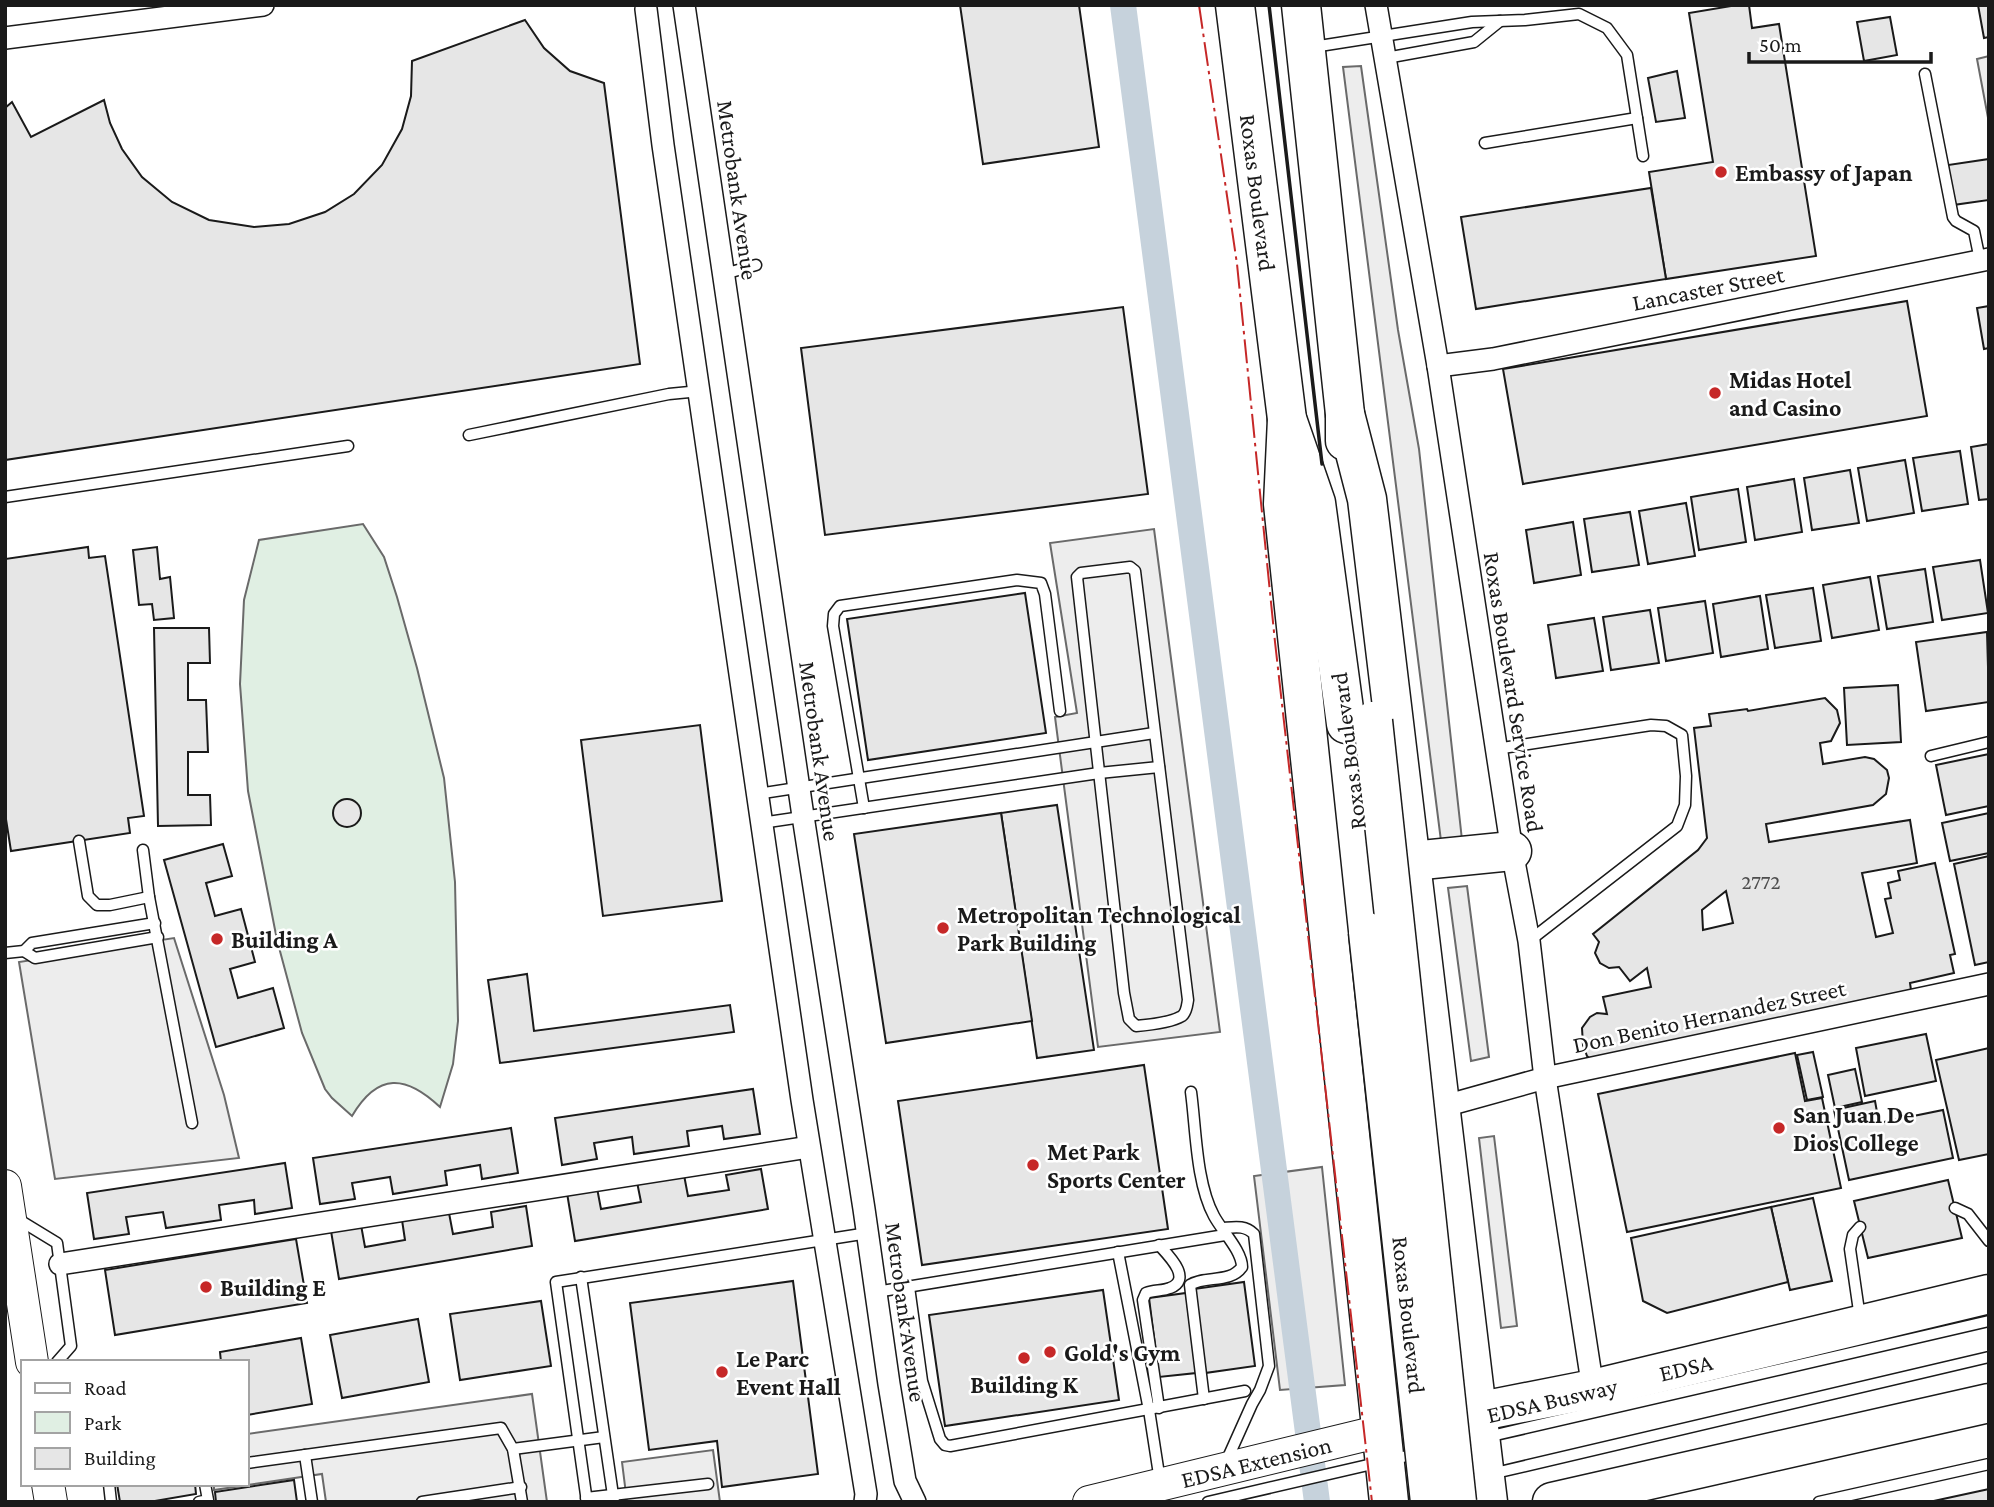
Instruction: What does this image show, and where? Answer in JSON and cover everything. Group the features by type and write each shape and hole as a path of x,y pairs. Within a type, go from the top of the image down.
{"highway":[{"name":"Roxas Boulevard","path":"1236,5 1287,419 1316,503 1360,723"},
{"name":"Roxas Boulevard","path":"1301,5 1345,414 1345,500 1415,1496"},
{"path":"1345,414 1367,499 1465,1310 1471,1434 1487,1489"},
{"path":"1287,419 1283,504 1368,1322 1364,1450 1415,1496"},
{"path":"1412,861 1512,850"},
{"name":"EDSA","path":"1364,1450 1471,1434 1593,1389 1989,1294"},
{"path":"1368,1322 1378,1338 1394,1349 1412,1354 1431,1351 1447,1342 1460,1328 1465,1310"},
{"path":"1552,1502 1605,1496 1989,1403"}],"main road":[{"path":"7,1200 32,1360"},
{"name":"EDSA Extension","path":"1089,1502 1224,1468 1268,1472 1364,1450"}],"street":[{"path":"9,40 140,13 263,5"},
{"path":"673,5 659,9 639,7 700,391 761,823 866,1494 865,1502"},
{"name":"Metrobank Avenue","path":"684,5 803,816 905,1481 915,1502"},
{"name":"Roxas Boulevard Service Road","path":"1376,5 1438,366 1496,749 1529,941 1545,1078 1593,1389"},
{"name":"Lancaster Street","path":"1438,366 1493,359 1984,260"},
{"name":"Don Benito Hernandez Street","path":"1441,1107 1545,1078 1989,984"},
{"path":"60,1264 810,1147"}],"lane":[{"path":"1307,48 1472,22 1579,14 1607,27 1627,55 1643,156"},
{"path":"1386,58 1474,42 1500,21"},
{"path":"1925,74 1953,217 1974,232 1984,260"},
{"path":"1485,143 1637,118"},
{"path":"724,274 756,265"},
{"path":"469,435 669,394 700,391"},
{"path":"5,497 348,446"},
{"path":"1130,567 1135,570 1188,1000 1187,1009 1182,1015 1151,1025 1136,1026 1129,1019 1096,743 1077,577 1081,573 1130,567"},
{"path":"864,808 833,626 834,614 840,606 1017,580 1041,583 1045,594 1060,710"},
{"path":"1496,749 1651,725 1666,726 1682,736 1686,776 1685,806 1676,826 1529,941"},
{"path":"757,794 1154,733"},
{"path":"1931,756 1989,742"},
{"path":"761,823 1099,773 1158,767"},
{"path":"79,841 88,896 97,905 149,897"},
{"path":"143,850 149,897 192,1123"},
{"path":"5,953 23,951 32,943 155,923"},
{"path":"23,951 35,958 158,937"},
{"path":"1191,1092 1203,1182 1213,1214 1240,1253 1242,1267 1233,1276 1192,1283 1189,1289 1204,1399"},
{"path":"7,1200 57,1243 71,1346 59,1360"},
{"path":"1955,1208 1968,1214 1989,1241"},
{"path":"876,1292 1159,1245 1242,1227 1254,1234 1269,1366 1224,1468"},
{"path":"1860,1227 1853,1236 1850,1249 1862,1325"},
{"path":"708,1484 586,1500 556,1283 868,1233"},
{"path":"1159,1245 1175,1262 1179,1277 1177,1284 1170,1289 1146,1293 1143,1300 1161,1484"},
{"path":"1118,1252 1154,1409"},
{"path":"582,1277 613,1498"},
{"path":"909,1287 922,1381 940,1439 945,1445 1245,1391"},
{"name":"EDSA Busway","path":"1471,1434 1989,1321"},
{"path":"1415,1496 1487,1489 1989,1357"},
{"path":"248,1463 501,1428 513,1449 522,1502"},
{"path":"513,1449 604,1437"},
{"path":"305,1455 312,1502"},
{"path":"1819,1502 1989,1464"},
{"path":"1208,1502 1268,1472"},
{"path":"199,1502 208,1500 205,1486"},
{"path":"422,1502 521,1487"}],"green space":[{"path":"363,524 384,557 397,597 444,778 455,882 458,1021 453,1064 440,1107 416,1089 393,1083 382,1085 372,1092 352,1116 325,1089 302,1033 277,940 248,791 240,684 244,600 259,540"}],"shaded area":[{"path":"1989,56 1989,123 1977,59"},
{"path":"1361,66 1398,330 1419,449 1462,840 1441,841 1343,67"},
{"path":"1154,529 1220,1032 1098,1047 1055,717 1077,713 1050,543"},
{"path":"1467,886 1489,1057 1471,1061 1448,888"},
{"path":"174,938 224,1095 239,1158 55,1179 19,962"},
{"path":"1494,1136 1517,1326 1501,1328 1479,1138"},
{"path":"1322,1167 1345,1385 1280,1390 1254,1176"},
{"path":"532,1394 547,1502 326,1502 322,1474 248,1485 248,1434"},
{"path":"713,1450 720,1502 627,1502 622,1462"},
{"path":"214,1486 241,1486 214,1490"}],"building":[{"path":"960,5 1079,5 1099,147 983,164"},
{"path":"1749,5 1752,28 1779,24 1816,256 1666,279 1649,172 1713,162 1689,13"},
{"path":"1978,5 1989,5 1989,37 1984,38"},
{"path":"1890,17 1897,55 1864,61 1857,22"},
{"path":"525,20 544,48 570,71 604,83 640,364 5,460 5,108 12,102 31,137 104,100 110,123 122,149 142,177 172,202 209,220 254,227 289,224 325,212 354,194 382,165 402,129 411,96 412,61"},
{"path":"1677,71 1685,118 1656,122 1648,78"},
{"path":"1989,159 1989,200 1953,205 1948,165"},
{"path":"1651,188 1666,279 1476,309 1461,217"},
{"name":"Midas Hotel and Casino","path":"1907,301 1927,416 1523,484 1503,369"},
{"path":"1989,306 1989,348 1984,349 1977,308"},
{"path":"1123,307 1148,494 825,535 801,348"},
{"path":"1989,444 1989,499 1979,500 1971,447"},
{"path":"1960,451 1968,504 1922,511 1913,458"},
{"path":"1905,460 1914,513 1867,521 1858,468"},
{"path":"1850,470 1859,523 1812,530 1804,478"},
{"path":"1794,479 1802,532 1755,540 1747,487"},
{"path":"1738,489 1746,542 1699,550 1691,497"},
{"path":"1686,503 1695,556 1648,564 1639,511"},
{"path":"1630,512 1639,565 1592,572 1584,519"},
{"path":"1573,522 1581,575 1534,583 1526,530"},
{"path":"88,547 89,558 105,556 144,816 128,818 130,833 11,851 5,813 5,559"},
{"path":"157,547 160,579 170,577 174,618 154,620 152,604 139,605 133,550"},
{"path":"1980,560 1988,613 1942,620 1933,567"},
{"path":"1925,569 1933,622 1887,629 1878,576"},
{"path":"1870,577 1879,630 1832,638 1823,585"},
{"path":"1813,588 1821,641 1775,648 1766,595"},
{"path":"1025,593 1046,733 868,760 847,619"},
{"path":"1760,596 1768,649 1721,657 1713,604"},
{"path":"1705,601 1713,653 1666,661 1658,608"},
{"path":"1650,610 1659,663 1611,670 1603,617"},
{"path":"1594,618 1603,671 1556,678 1548,625"},
{"path":"154,628 209,628 210,663 188,663 188,700 206,700 208,752 188,752 188,795 210,795 211,825 158,826"},
{"path":"1987,632 1989,702 1926,711 1916,642"},
{"path":"1898,685 1901,742 1847,745 1844,688"},
{"path":"1825,698 1837,710 1840,723 1831,741 1820,743 1823,764 1865,757 1874,759 1887,770 1889,778 1886,794 1873,805 1766,824 1769,842 1910,820 1917,863 1862,873 1876,937 1893,933 1885,899 1891,898 1888,883 1900,880 1898,871 1935,863 1955,954 1950,955 1954,973 1910,983 1911,990 1594,1063 1587,1056 1583,1045 1582,1028 1590,1017 1597,1013 1607,1014 1603,997 1651,987 1647,968 1630,981 1619,967 1609,968 1600,963 1595,953 1599,942 1593,934 1698,850 1707,838 1694,728 1711,726 1709,714 1748,711","holes":["1726,891 1733,923 1703,930 1702,910"]},
{"path":"700,725 722,901 603,916 581,740"},
{"path":"1989,754 1989,806 1946,815 1936,765"},
{"path":"347,799 357,803 361,813 357,823 347,827 337,823 333,813 337,803"},
{"path":"1057,805 1094,1050 1037,1058 1001,813"},
{"name":"Metropolitan Technological Park Building","path":"1001,813 1032,1021 886,1043 854,834"},
{"path":"1989,813 1989,853 1950,861 1942,823"},
{"name":"Building A","path":"223,844 232,876 206,883 215,916 241,909 255,962 230,969 238,998 273,988 284,1028 216,1047 164,860"},
{"path":"1989,856 1989,962 1975,965 1954,864"},
{"path":"527,974 534,1031 730,1005 734,1032 500,1063 488,980"},
{"path":"1926,1034 1936,1081 1865,1096 1856,1048"},
{"path":"1989,1048 1989,1154 1959,1160 1936,1060"},
{"path":"1813,1052 1823,1097 1807,1100 1797,1055"},
{"path":"1795,1053 1805,1101 1822,1098 1841,1188 1627,1232 1598,1094"},
{"name":"Met Park Sports Center","path":"1144,1065 1168,1229 922,1265 898,1101"},
{"path":"1855,1069 1862,1102 1835,1108 1828,1075"},
{"path":"753,1089 760,1134 724,1139 722,1126 687,1131 689,1146 634,1154 632,1137 594,1143 597,1159 562,1165 555,1118"},
{"path":"1875,1101 1879,1123 1943,1110 1953,1158 1849,1180 1834,1110"},
{"path":"511,1128 518,1173 482,1179 480,1165 445,1171 447,1185 393,1194 390,1177 352,1183 355,1199 320,1204 313,1158"},
{"path":"285,1163 292,1208 255,1214 254,1200 219,1205 221,1220 166,1228 163,1212 126,1217 129,1234 94,1239 87,1193"},
{"path":"761,1169 768,1209 575,1241 567,1193 597,1188 601,1209 641,1202 637,1182 684,1175 688,1196 729,1190 726,1175"},
{"path":"1948,1180 1962,1238 1868,1258 1854,1201"},
{"path":"1813,1198 1832,1281 1790,1290 1771,1207"},
{"path":"526,1206 532,1246 339,1279 331,1231 361,1225 365,1247 405,1240 402,1220 449,1213 453,1234 493,1227 491,1212"},
{"path":"1771,1207 1788,1282 1667,1313 1643,1301 1631,1238"},
{"name":"Building E","path":"296,1239 307,1303 115,1335 105,1270"},
{"name":"Le Parc Event Hall","path":"793,1281 818,1474 722,1487 717,1441 649,1450 630,1303"},
{"path":"1244,1282 1255,1366 1205,1373 1194,1289"},
{"name":"Building K","path":"1103,1290 1119,1400 945,1426 929,1315"},
{"path":"1186,1293 1196,1373 1159,1377 1149,1298"},
{"path":"541,1301 551,1366 460,1380 450,1314"},
{"path":"418,1319 429,1382 342,1398 330,1335"},
{"path":"301,1338 312,1404 248,1415 248,1360 221,1360 220,1352"},
{"path":"294,1480 297,1502 216,1502 215,1492"},
{"path":"117,1486 195,1486 196,1494 149,1502 120,1502"},
{"path":"1989,1489 1989,1502 1929,1502"}],"waterway":[{"path":"1123,5 1317,1502"}],"wall":[{"path":"1269,5 1322,464"}],"power":[{"path":"1199,5 1237,264 1275,642 1372,1502"}],"place":[{"name":"Embassy of Japan","path":"1721,172"},
{"name":"Midas Hotel and Casino","path":"1715,393"},
{"name":"Metropolitan Technological Park Building","path":"943,928"},
{"name":"Building A","path":"217,939"},
{"name":"San Juan De Dios College","path":"1779,1128"},
{"name":"Met Park Sports Center","path":"1033,1165"},
{"name":"Building E","path":"206,1287"},
{"name":"Gold's Gym","path":"1050,1352"},
{"name":"Building K","path":"1024,1358"},
{"name":"Le Parc Event Hall","path":"722,1372"}]}
